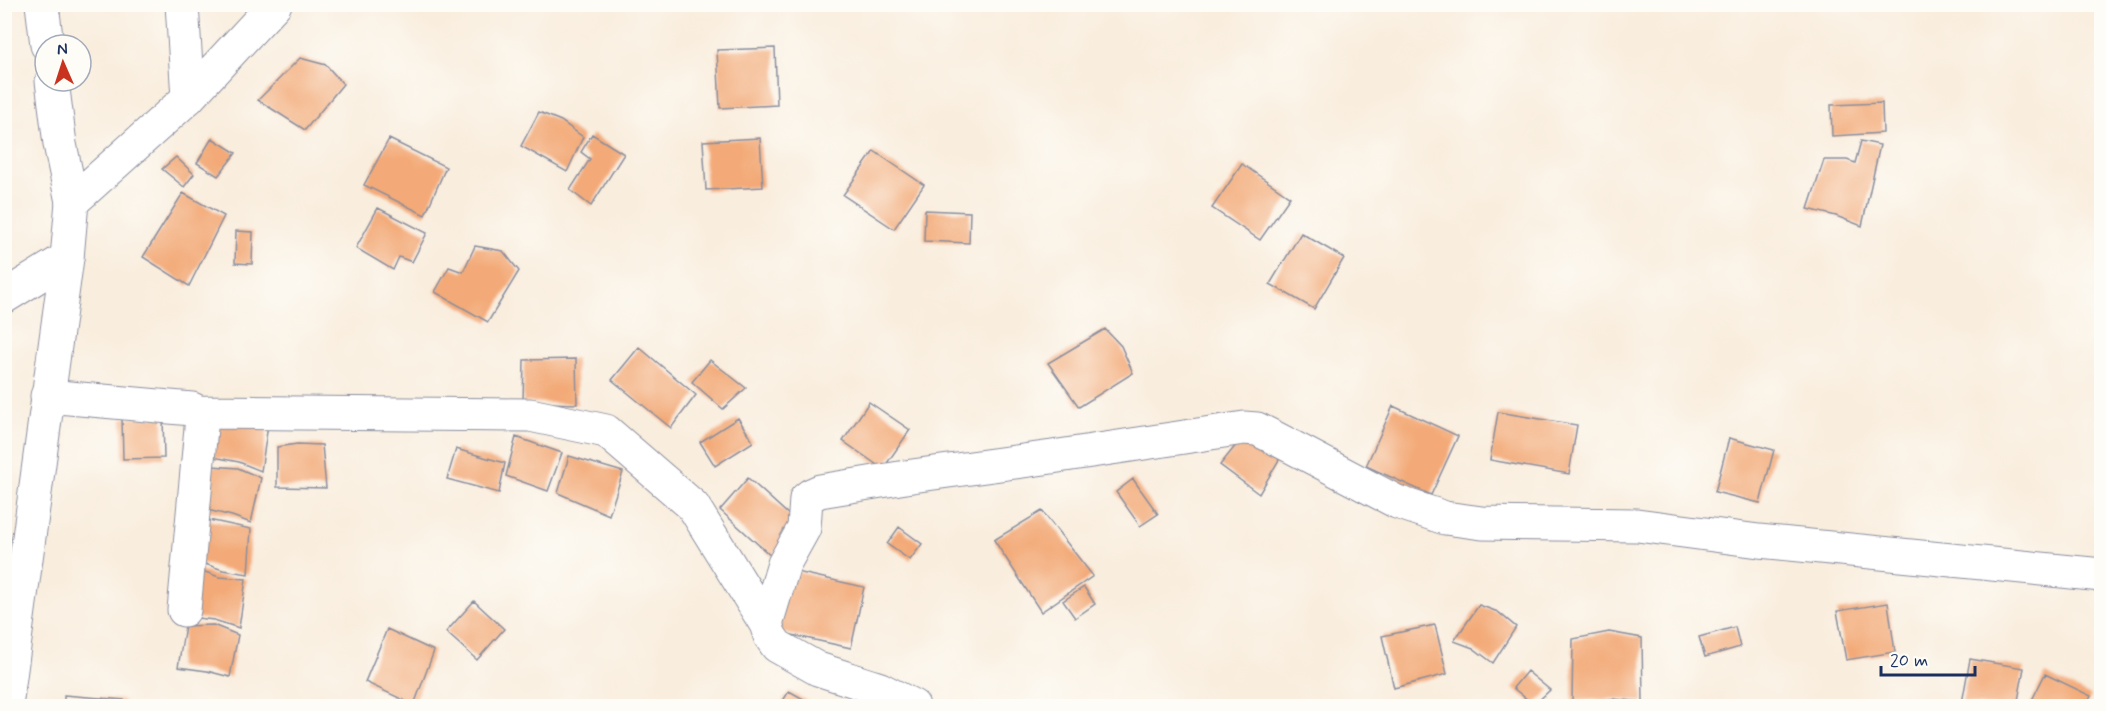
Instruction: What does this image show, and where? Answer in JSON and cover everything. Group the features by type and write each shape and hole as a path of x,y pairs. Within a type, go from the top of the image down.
{"street":[{"path":"42,4 46,33"},
{"path":"182,4 188,98"},
{"path":"72,202 188,98 275,4"},
{"path":"6,706 67,258 72,202 60,144 54,93"},
{"path":"4,297 67,258"},
{"path":"47,396 192,409 202,417 184,610"},
{"path":"198,412 530,415 606,431 693,506 766,624 777,646 818,669 880,689 913,706"},
{"path":"766,624 784,564 804,528 806,499 820,491 1244,428 1257,429 1396,502 1445,518 1482,523 1637,525 1759,541 2102,575"}],"building":[{"path":"775,48 777,105 720,108 717,50"},
{"path":"300,58 326,65 343,84 305,130 258,100"},
{"path":"1882,103 1883,133 1832,136 1831,105"},
{"path":"539,112 561,121 583,137 567,172 521,146"},
{"path":"592,134 624,154 591,206 570,190 590,159 581,152"},
{"path":"212,138 236,153 218,176 197,163"},
{"path":"760,138 763,187 706,190 703,141"},
{"path":"389,139 446,167 425,215 364,185"},
{"path":"1861,141 1880,145 1862,226 1808,209 1824,160 1847,160 1855,163"},
{"path":"874,151 924,185 894,229 843,195"},
{"path":"176,157 194,174 184,187 162,169"},
{"path":"1242,164 1290,197 1260,240 1212,208"},
{"path":"183,193 224,216 189,286 143,257"},
{"path":"378,208 427,233 412,262 399,257 393,270 356,248"},
{"path":"925,210 970,212 969,243 924,241"},
{"path":"236,231 253,232 252,264 235,263"},
{"path":"1301,233 1344,258 1314,309 1270,284"},
{"path":"475,246 503,251 519,271 488,322 435,292 449,267 463,272"},
{"path":"1105,329 1121,346 1133,373 1079,407 1048,363"},
{"path":"639,347 696,395 671,428 612,380"},
{"path":"576,359 577,404 523,402 524,360"},
{"path":"710,360 746,388 723,409 692,382"},
{"path":"869,402 910,430 883,469 843,441"},
{"path":"1393,406 1458,436 1431,495 1366,466"},
{"path":"1498,412 1577,425 1569,474 1490,460"},
{"path":"219,416 268,425 261,471 239,462 213,457"},
{"path":"163,417 164,458 123,459 122,418"},
{"path":"738,418 753,442 715,466 700,442"},
{"path":"1245,434 1280,458 1259,494 1220,465"},
{"path":"516,437 562,453 548,491 506,476"},
{"path":"1729,438 1774,450 1760,503 1715,492"},
{"path":"297,444 322,445 326,488 277,487 277,447"},
{"path":"456,449 505,463 499,493 447,479"},
{"path":"569,456 623,472 609,515 558,493"},
{"path":"212,466 238,468 261,478 251,523 203,509"},
{"path":"748,478 800,525 772,557 720,510"},
{"path":"1133,479 1158,514 1140,526 1116,492"},
{"path":"1042,511 1093,576 1041,612 994,540"},
{"path":"204,519 251,529 248,574 223,570 196,561"},
{"path":"899,527 922,544 910,560 887,544"},
{"path":"197,569 219,577 246,579 239,628 214,620 189,617"},
{"path":"788,570 864,587 851,648 774,631"},
{"path":"1084,587 1095,604 1075,618 1063,601"},
{"path":"474,601 504,629 477,660 446,632"},
{"path":"1888,603 1895,652 1846,660 1837,611"},
{"path":"1479,605 1498,612 1516,627 1493,663 1473,648 1454,641"},
{"path":"213,625 238,635 230,677 178,667 185,626"},
{"path":"1435,625 1447,674 1394,688 1382,636"},
{"path":"1735,627 1740,647 1705,657 1699,637"},
{"path":"387,629 434,651 414,705 365,682"},
{"path":"1609,632 1642,638 1643,702 1613,699 1572,701 1573,639"},
{"path":"1970,659 2024,668 2017,706 1962,703"},
{"path":"1527,671 1550,690 1534,705 1513,688"},
{"path":"2045,674 2091,696 2086,706 2029,706"},
{"path":"789,691 807,701 803,706 781,704"},
{"path":"64,695 124,700 123,706 64,706"}]}
